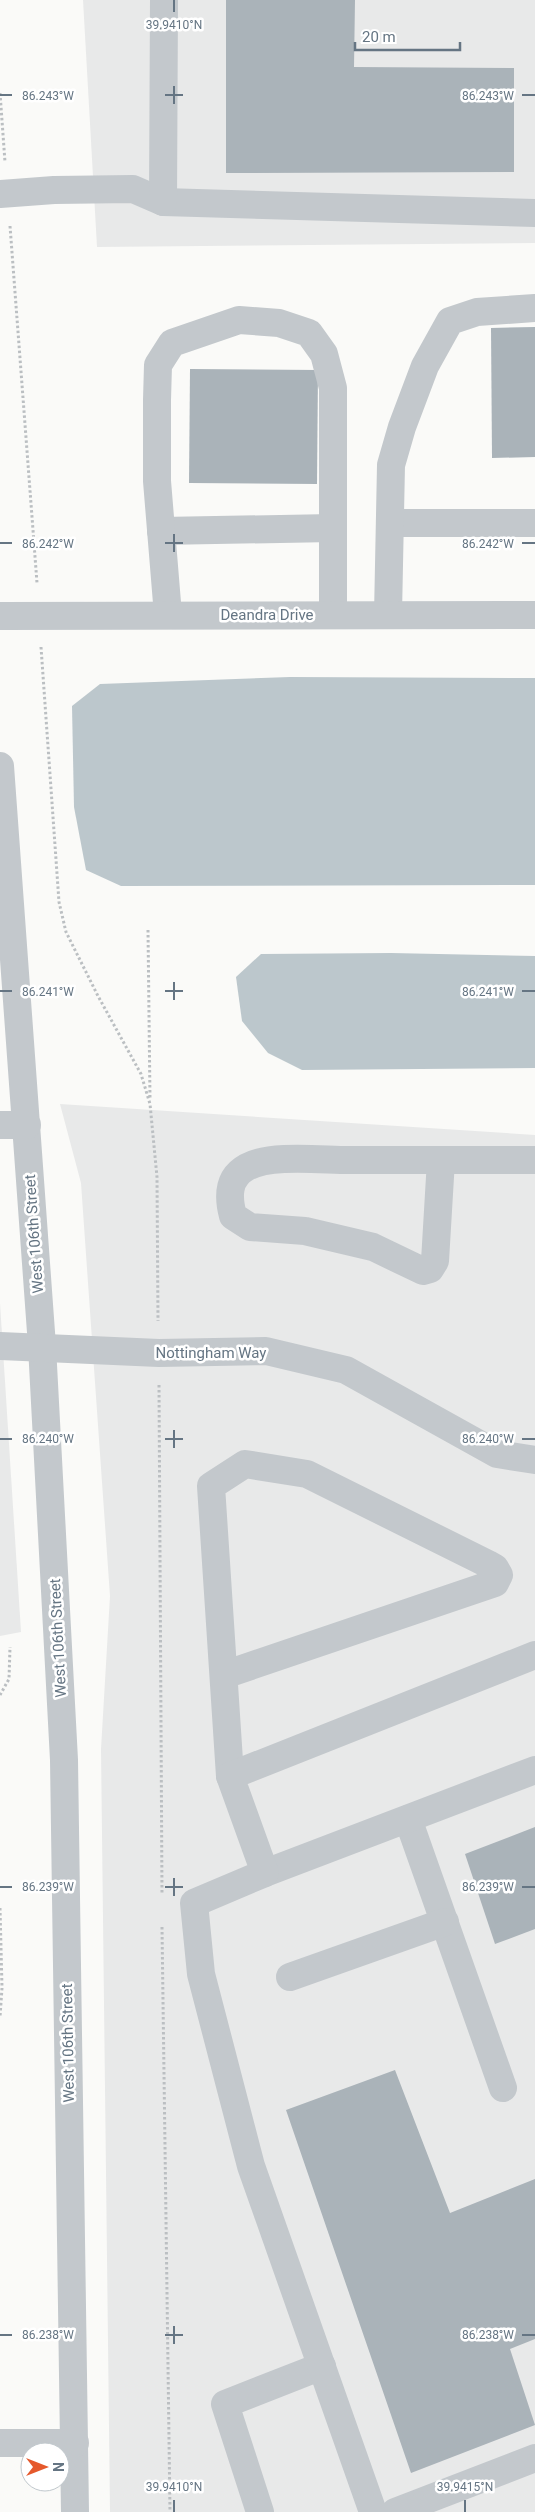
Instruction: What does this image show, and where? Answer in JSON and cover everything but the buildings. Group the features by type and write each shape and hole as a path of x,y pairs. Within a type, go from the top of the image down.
{"street":[{"path":"163,202 164,0"},
{"path":"4,194 54,190 133,189 163,202 535,213"},
{"path":"388,615 390,465 426,366 450,320 477,312 535,308"},
{"path":"168,615 157,481 158,365 172,343 239,320 279,323 309,333 324,354 334,388 333,615"},
{"path":"390,524 535,523"},
{"path":"161,531 334,528"},
{"name":"Deandra Drive","path":"0,616 535,615"},
{"name":"West 106th Street","path":"0,766 5,902 27,1125 42,1346 64,1760 75,2512"},
{"path":"0,1125 27,1125"},
{"path":"441,1160 435,1261 430,1269 423,1271 373,1247 305,1231 250,1227 233,1216 229,1200 232,1181 247,1167 264,1161 441,1160 535,1160"},
{"name":"Nottingham Way","path":"0,1346 42,1346 159,1353 266,1351 346,1370 497,1454 535,1460"},
{"path":"224,1675 495,1583 499,1575 495,1568 488,1564 307,1474 245,1464 211,1486 230,1776 265,1873"},
{"path":"230,1776 535,1655"},
{"path":"373,2512 251,2166 201,1974 194,1903 265,1873 535,1770"},
{"path":"408,1818 503,2088"},
{"path":"290,1977 445,1922"},
{"path":"260,2512 225,2404 322,2366"},
{"path":"0,2444 74,2444"},
{"path":"395,2512 535,2458"}],"path":[{"path":"0,93 4,194 39,615 59,902 66,932 98,996 141,1074 150,1104 154,1129 157,1178 159,1353 162,1902"},
{"path":"148,930 150,1104"},
{"path":"0,1695 9,1679 10,1646"},
{"path":"0,1908 2,1988 0,2016"},
{"path":"162,1922 170,2512"}],"shaded area":[{"path":"83,0 535,0 535,243 97,247"},
{"path":"290,677 535,678 535,885 121,886 86,870 74,807 72,706 100,684"},
{"path":"391,953 535,956 535,1068 302,1070 268,1053 242,1021 236,977 261,954"},
{"path":"60,1104 535,1135 535,2512 110,2512 101,1749 110,1596 81,1183"},
{"path":"0,1303 21,1632 0,1636"}]}
